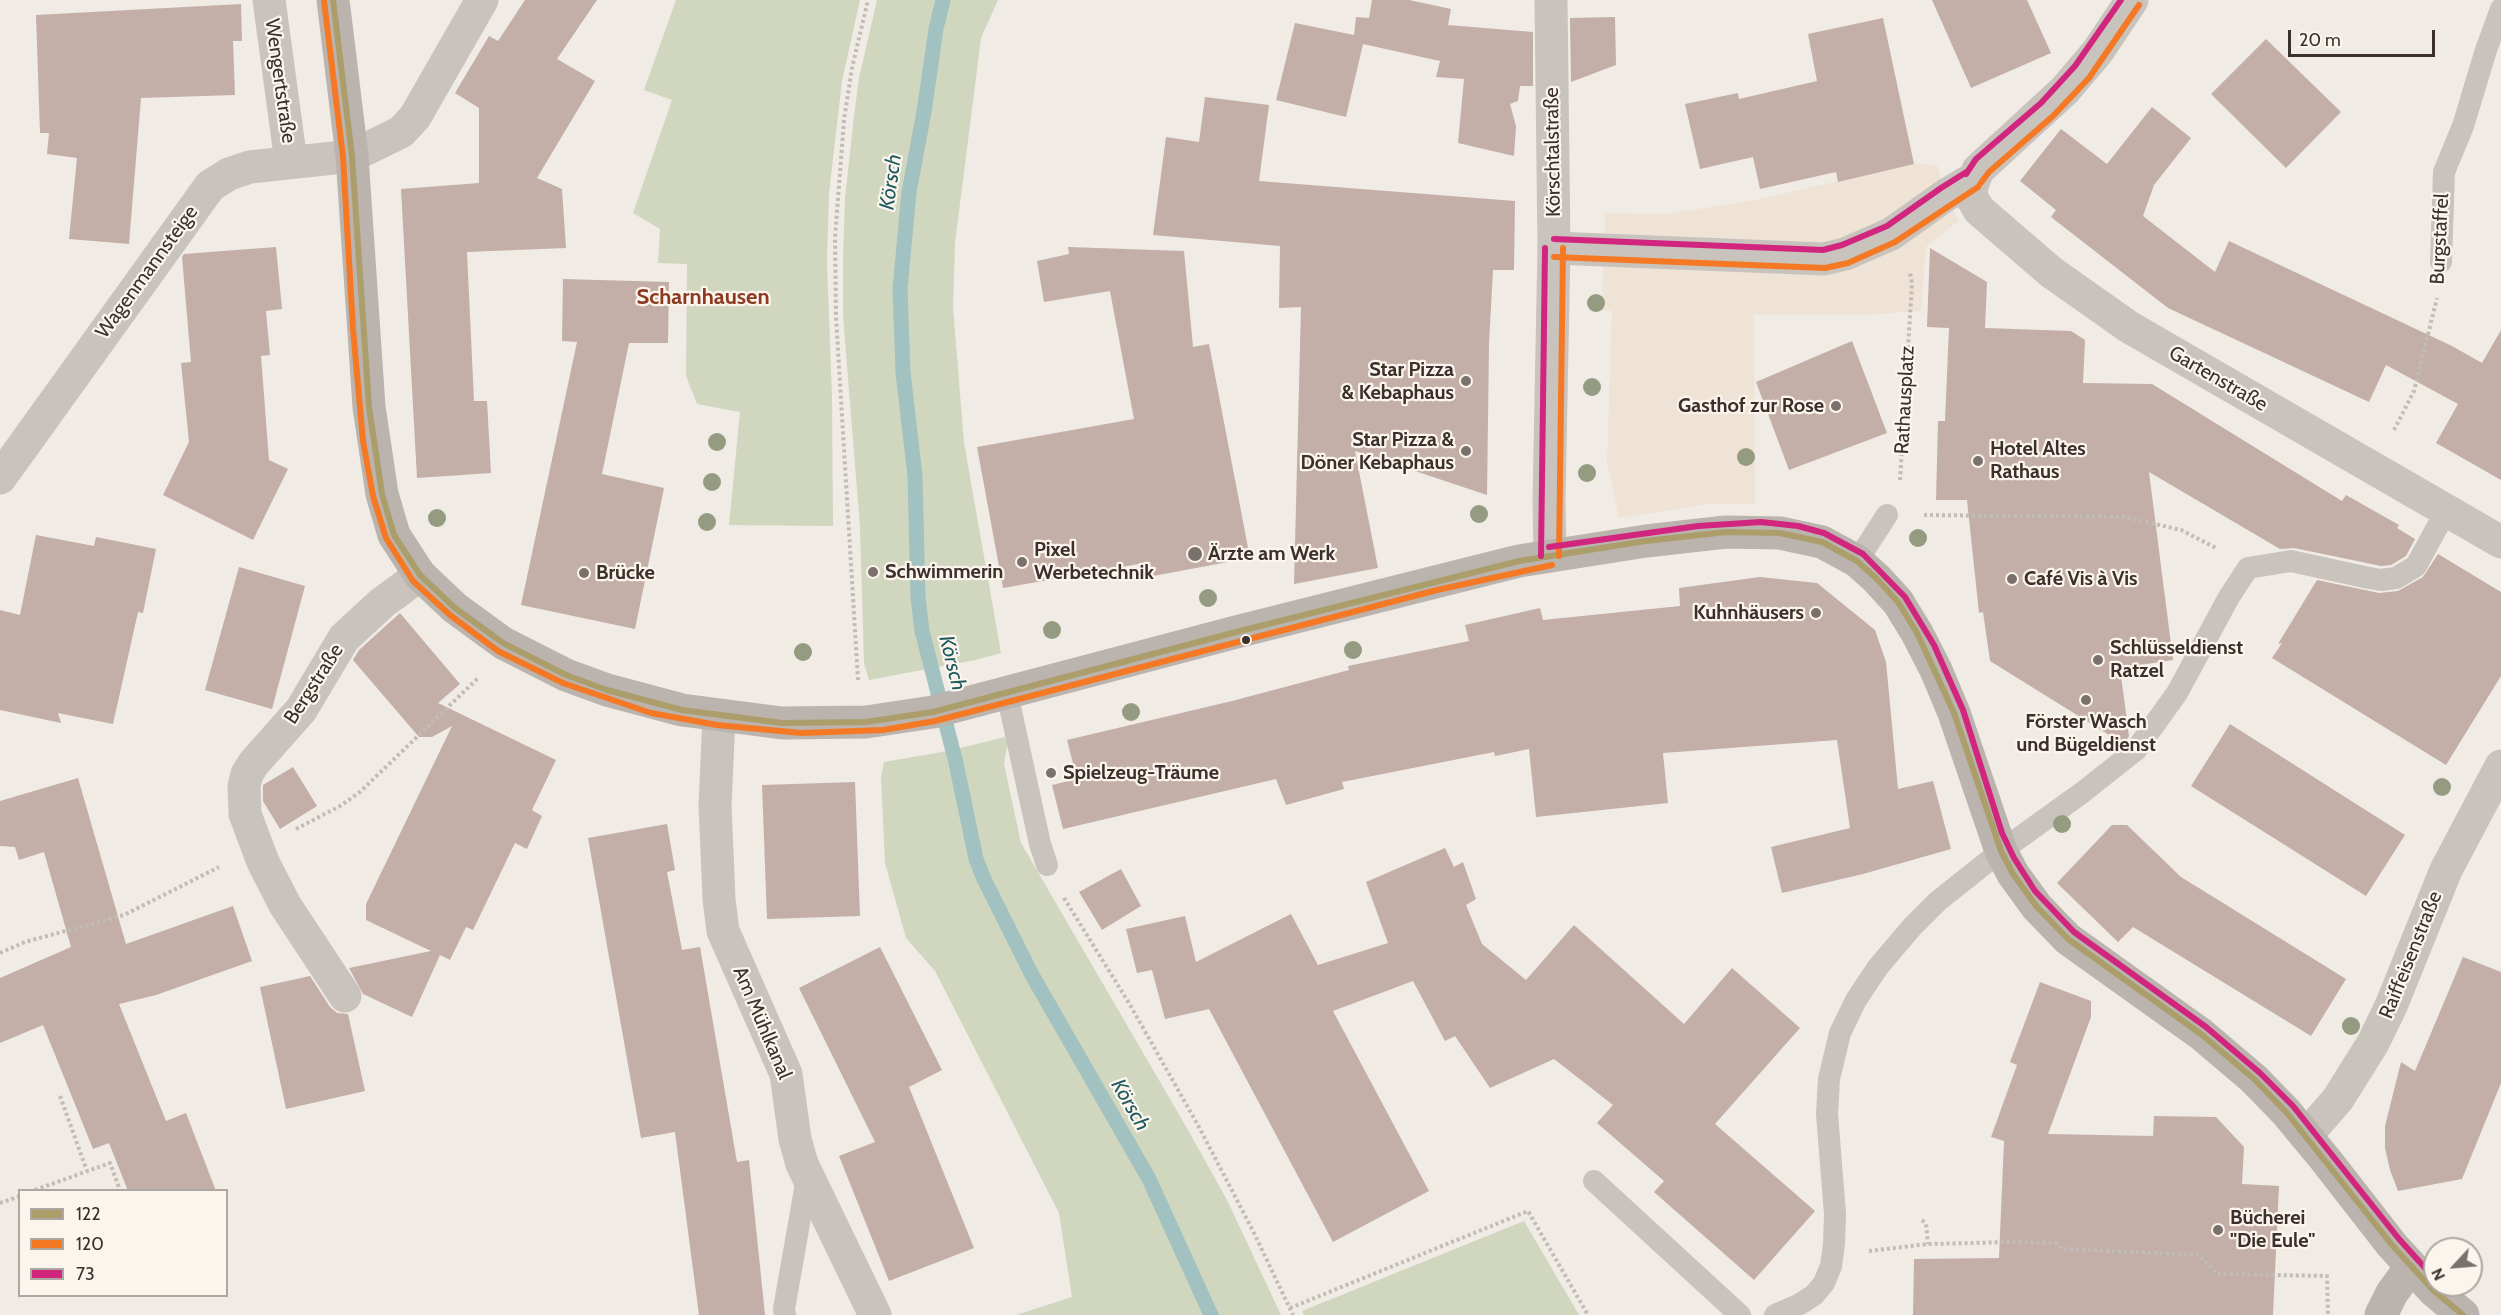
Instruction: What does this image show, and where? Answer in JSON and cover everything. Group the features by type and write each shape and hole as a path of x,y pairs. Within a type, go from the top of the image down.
{"main road":[{"path":"333,0 352,156 362,328 376,468 394,535 420,575 436,593 503,643 540,663 607,690 673,708 782,723 873,722 933,712 1435,581 1550,556 1726,532 1761,531 1796,535 1822,542 1857,561 1877,579 1898,602 1926,649 1953,713 2001,851 2028,897 2057,929 2083,950 2179,1017 2254,1079 2306,1136 2374,1224 2411,1267 2463,1315"},
{"path":"2381,1315 2391,1293 2411,1267"}],"street":[{"name":"Wengertstraße","path":"269,0 291,162"},
{"name":"Wagenmannsteige","path":"0,478 210,186 239,170 352,156 395,136 406,128 482,0"},
{"name":"Körschtalstraße","path":"1550,556 1554,248 1551,0"},
{"path":"1554,248 1824,260 1860,248 1903,227 1946,195 1973,179 1982,166 2047,109 2076,78 2113,30 2132,0"},
{"name":"Gartenstraße","path":"1973,179 1972,198 1979,210 2051,272 2103,309 2181,358 2501,542"},
{"name":"Bergstraße","path":"345,996 285,905 257,849 244,807 243,786 250,768 301,710 344,638 382,603 420,575"},
{"name":"Am Mühlkanal","path":"719,716 714,783 720,917 729,946 786,1074 796,1145 807,1178 875,1315"},
{"name":"Raiffeisenstraße","path":"2306,1136 2338,1099 2373,1043 2391,1006 2446,870 2501,766"}],"lane":[{"name":"Burgstaffel","path":"2440,262 2444,172 2463,126 2501,9"},
{"path":"1775,1315 1814,1295 1824,1283 1833,1256 1834,1205 1827,1104 1829,1079 1840,1033 1871,976 1911,927 1938,901 2001,851 2083,792 2142,743 2177,693 2229,597 2248,568 2291,561 2381,580 2396,578 2416,566 2446,511"},
{"path":"1857,561 1887,515"},
{"path":"1007,693 1040,844 1047,866"},
{"path":"785,1315 784,1309 807,1178"},
{"path":"1593,1181 1740,1315"}],"path":[{"path":"868,0 854,58 844,120 835,238 836,317 856,675 873,722"},
{"name":"Rathausplatz","path":"1887,515 1896,495 1902,468 1912,283 1903,227"},
{"name":"Burgstaffel","path":"2374,467 2414,391 2436,305 2440,262"},
{"path":"1887,515 2125,517 2169,526 2193,534 2248,568"},
{"path":"0,953 25,942 124,915 327,814 352,799 476,680"},
{"path":"1047,866 1193,1117 1249,1223 1293,1315"},
{"path":"60,1096 87,1171"},
{"path":"40,1189 110,1163 119,1189"},
{"path":"0,1203 18,1197"},
{"path":"1290,1308 1528,1211 1588,1315"},
{"path":"1922,1220 1926,1224 1928,1244"},
{"path":"1833,1256 1928,1244 2056,1243 2062,1249 2199,1255 2217,1274 2327,1276 2328,1315"}],"green space":[{"path":"676,0 860,0 842,81 829,193 827,262 832,398 833,526 729,525 740,412 697,404 686,376 687,264 658,263 660,229 633,213 672,100 644,90"},
{"path":"877,0 998,0 981,38 955,243 953,307 964,443 1001,653 869,680 864,663 860,527 843,316 843,257 845,198 859,78"},
{"path":"1009,736 1004,764 1021,843 1227,1200 1281,1315 1016,1315 1072,1297 1059,1213 935,971 906,938 885,863 881,777 884,762 948,751"},
{"path":"1524,1221 1579,1315 1304,1315 1302,1311"}],"shaded area":[{"path":"1914,164 1937,165 1949,204 1959,220 1926,247 1921,311 1864,315 1754,315 1755,504 1710,504 1619,518 1607,463 1612,311 1602,310 1605,213 1667,214 1755,200"}],"building":[{"path":"525,0 597,0 557,59 595,81 537,178 562,189 566,248 467,252 474,401 487,401 491,473 417,478 401,189 479,183 479,108 455,93 489,36 498,41"},
{"path":"1372,0 1409,0 1451,9 1448,25 1533,32 1533,86 1520,86 1518,101 1510,104 1516,126 1514,156 1458,143 1464,79 1436,77 1440,61 1363,44 1346,117 1276,100 1295,23 1354,35 1356,17 1369,18"},
{"path":"1932,0 2027,0 2051,53 1971,88"},
{"path":"241,4 242,41 233,41 235,95 141,98 129,244 69,239 77,158 47,154 49,133 40,133 36,15"},
{"path":"1615,17 1616,65 1571,82 1570,18"},
{"path":"1883,18 1914,164 1838,182 1836,172 1760,189 1753,157 1700,169 1685,104 1738,93 1739,99 1817,81 1808,34"},
{"path":"2266,39 2341,112 2286,168 2211,94"},
{"path":"1205,97 1269,105 1259,181 1515,201 1514,270 1493,270 1489,344 1487,495 1355,451 1378,568 1294,584 1301,307 1279,308 1280,246 1153,235 1166,137 1199,142"},
{"path":"2152,107 2191,138 2154,185 2143,216 2215,272 2229,241 2452,346 2482,363 2501,330 2501,480 2436,443 2458,404 2386,365 2369,402 2168,308 2051,217 2056,210 2020,181 2061,129 2107,164"},
{"path":"276,247 282,309 266,311 270,355 261,356 269,460 288,469 253,540 163,495 189,442 181,363 191,362 182,257 184,254"},
{"path":"1068,247 1184,251 1193,347 1209,344 1250,558 1153,576 1150,562 1003,588 977,447 1134,419 1110,291 1044,302 1037,261 1069,254"},
{"path":"1930,248 1987,282 1985,328 2071,331 2085,340 2083,383 2152,384 2342,501 2346,495 2399,525 2397,528 2415,539 2406,556 2391,565 2381,566 2294,548 2280,549 2149,472 2173,660 2120,668 2129,736 2126,741 2122,743 1990,661 1983,612 1979,613 1967,500 1936,500 1938,421 1945,421 1949,328 1927,327"},
{"path":"563,279 669,282 668,343 629,343 602,474 664,488 635,629 521,605 577,342 562,341"},
{"path":"1852,341 1887,433 1789,470 1756,382"},
{"path":"36,535 94,546 96,537 156,549 143,613 138,612 113,724 58,713 61,723 0,710 0,610 20,615"},
{"path":"2438,554 2501,592 2501,676 2446,765 2272,658 2317,580 2379,593 2398,591 2423,577"},
{"path":"239,567 305,586 272,709 205,690"},
{"path":"1760,577 1817,583 1875,630 1886,662 1898,789 1933,781 1951,849 1863,874 1782,893 1771,847 1850,828 1837,740 1663,753 1668,803 1536,817 1529,749 1495,756 1494,752 1342,782 1344,789 1286,805 1276,779 1063,829 1052,785 1077,779 1067,740 1232,701 1349,670 1348,666 1469,641 1465,625 1540,608 1543,620 1680,606 1679,588"},
{"path":"400,613 460,684 438,703 556,760 532,810 542,816 527,849 515,843 473,930 466,927 450,960 440,955 412,1017 363,994 349,968 431,951 366,920 366,904 452,726 432,737 419,737 353,660 359,650"},
{"path":"2230,724 2405,835 2366,896 2191,786"},
{"path":"293,767 317,806 280,829 263,801 263,785"},
{"path":"78,778 126,944 233,906 252,961 156,995 119,1004 166,1121 186,1113 215,1189 127,1189 109,1143 93,1149 43,1025 0,1043 0,978 71,947 44,852 19,860 15,847 0,846 0,801"},
{"path":"855,782 860,916 767,919 762,785"},
{"path":"667,824 675,870 667,872 682,950 700,947 737,1162 749,1160 765,1315 699,1315 675,1132 641,1138 588,838"},
{"path":"2112,825 2127,825 2181,877 2346,979 2311,1036 2133,927 2118,942 2057,883"},
{"path":"1445,848 1454,867 1463,862 1476,899 1466,905 1482,944 1526,980 1574,925 1684,1024 1732,968 1800,1028 1715,1124 1815,1211 1754,1280 1654,1192 1664,1181 1597,1123 1613,1105 1554,1059 1490,1088 1455,1036 1445,1041 1413,981 1333,1011 1429,1191 1333,1242 1209,1009 1165,1019 1152,970 1137,973 1126,929 1185,916 1196,962 1291,914 1318,965 1388,943 1366,882"},
{"path":"1121,869 1141,906 1102,930 1079,892"},
{"path":"880,947 942,1070 909,1087 974,1248 889,1281 839,1156 875,1142 799,988"},
{"path":"2463,957 2501,972 2501,1083 2462,1179 2398,1191 2385,1148 2385,1126 2401,1062 2415,1071"},
{"path":"310,976 330,1007 337,1013 348,1014 365,1091 286,1109 260,987"},
{"path":"2040,982 2091,1001 2091,1017 2048,1134 2153,1136 2154,1116 2216,1117 2244,1147 2242,1184 2279,1186 2273,1315 1913,1315 1914,1259 1999,1258 2004,1141 1991,1137 2017,1065 2010,1062"}],"waterway":[{"name":"Körsch","path":"943,0 936,29 909,192 900,289 903,372 915,476 918,597 922,631 956,763 976,859 984,879 1032,975 1149,1179 1211,1315"}],"transit line":[{"name":"122","path":"333,0 352,156 369,407 382,494 394,535 420,575 455,608 503,643 566,675 607,690 682,710 782,723 866,722 933,712 1240,631 1519,561 1646,541 1726,532 1780,533 1822,542 1857,561 1877,579 1898,602 1917,633 1954,713 2001,851 2013,874 2037,907 2068,939 2201,1034 2254,1079 2286,1112 2392,1245 2433,1290 2463,1315"},
{"name":"73","path":"1966,174 1976,159 2041,103 2075,66 2121,0"},
{"name":"120","path":"324,1 343,157 353,329 363,441 373,496 386,538 413,581 450,615 498,651 563,683 651,713 717,725 801,733 883,730 935,721 1437,590 1552,565"},
{"name":"120","path":"1980,184 1989,172 2053,116 2089,78 2139,5"},
{"name":"73","path":"1554,239 1823,250 1842,245 1887,226 1968,171"},
{"name":"120","path":"1554,257 1825,268 1848,263 1895,242 1978,187"},
{"name":"73","path":"1541,556 1545,248"},
{"name":"120","path":"1559,556 1563,248"},
{"name":"73","path":"1549,547 1698,526 1761,522 1798,526 1824,533 1863,554 1905,597 1934,645 1963,710 2002,833 2014,858 2035,891 2074,932 2206,1027 2260,1073 2293,1106 2423,1266"}],"place":[{"name":"Star Pizza & Kebaphaus","path":"1466,381"},
{"name":"Gasthof zur Rose","path":"1836,406"},
{"name":"Star Pizza & Döner Kebaphaus","path":"1466,451"},
{"name":"Hotel Altes Rathaus","path":"1978,461"},
{"name":"Ärzte am Werk","path":"1195,554"},
{"name":"Pixel Werbetechnik","path":"1022,562"},
{"name":"Schwimmerin","path":"873,572"},
{"name":"Brücke","path":"584,573"},
{"name":"Café Vis à Vis","path":"2012,579"},
{"name":"Kuhnhäusers","path":"1816,613"},
{"name":"Schlüsseldienst Ratzel","path":"2098,660"},
{"name":"Förster Wasch und Bügeldienst","path":"2086,700"},
{"name":"Spielzeug-Träume","path":"1051,773"},
{"name":"Bücherei \"Die Eule\"","path":"2218,1230"}],"district":[{"name":"Scharnhausen","path":"703,298"}]}
